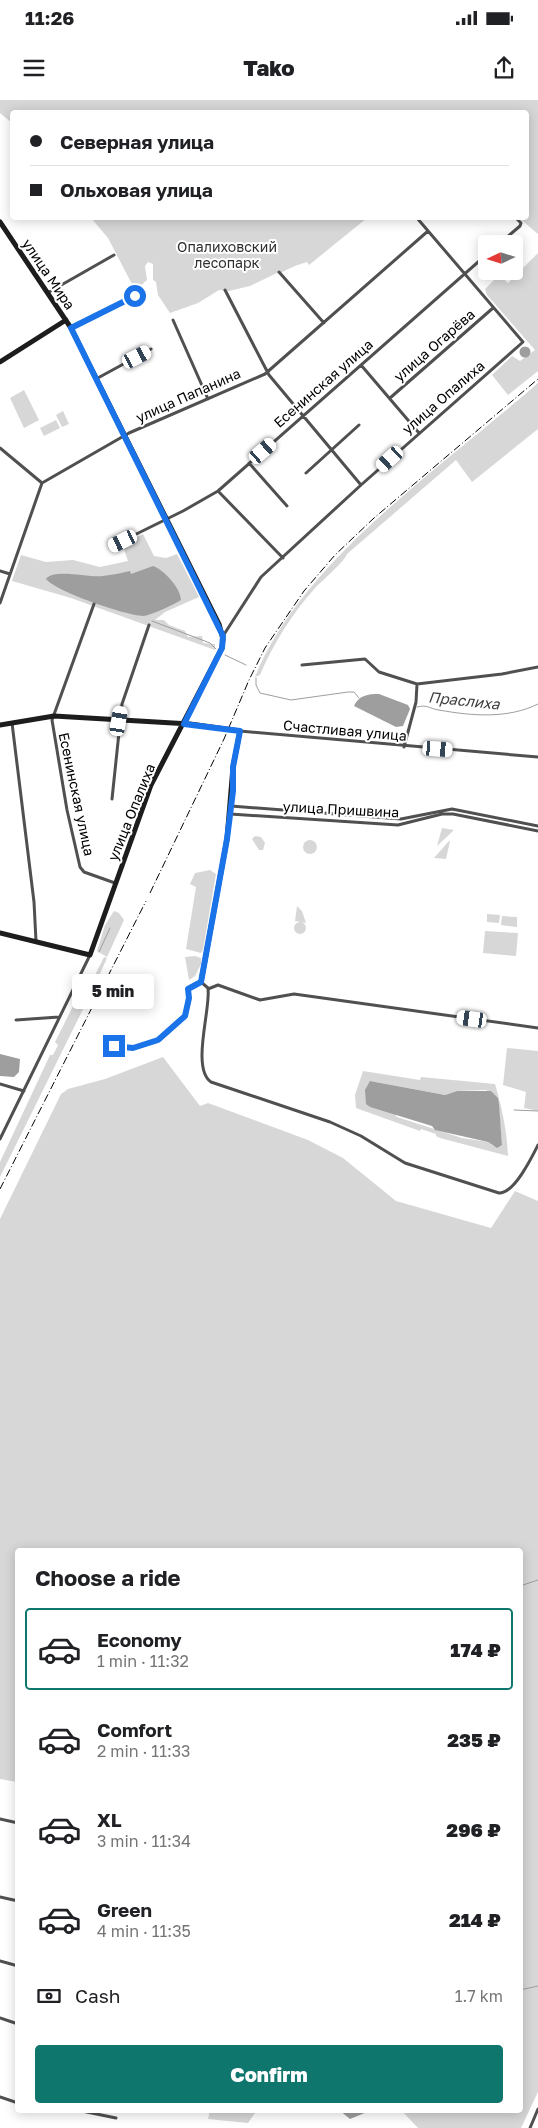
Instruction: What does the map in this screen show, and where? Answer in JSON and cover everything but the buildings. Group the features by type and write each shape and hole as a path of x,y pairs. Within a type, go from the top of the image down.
{"street":[{"path":"419,220 493,308"},
{"path":"510,235 520,226 521,223 518,220"},
{"name":"улица Мира","path":"0,222 49,292 71,328 223,636"},
{"name":"улица Папанина","path":"42,483 125,436 268,371 428,231"},
{"path":"49,292 114,256"},
{"name":"Есенинская улица","path":"114,545 218,491 478,262"},
{"path":"279,272 324,323"},
{"path":"226,290 268,371 361,485"},
{"path":"71,328 135,296"},
{"name":"улица Опалиха","path":"0,1139 90,954 148,793 222,648 223,636 261,577 361,485 523,342 493,308"},
{"name":"улица Огарёва","path":"390,398 493,308"},
{"path":"0,362 66,320"},
{"path":"173,320 208,399"},
{"path":"96,379 151,349"},
{"path":"361,365 419,433"},
{"path":"306,472 359,425"},
{"path":"0,448 42,483 0,603"},
{"path":"249,463 287,506"},
{"path":"218,491 283,558"},
{"path":"0,571 10,574"},
{"name":"Есенинская улица","path":"94,604 51,724 80,868 84,872 116,883"},
{"path":"112,798 122,704 149,626"},
{"path":"302,664 365,659 379,672 417,684 502,674 538,667"},
{"path":"404,747 416,702 417,684"},
{"path":"0,725 54,716 184,724 240,731 233,767 230,814 202,984"},
{"path":"12,723 34,902 36,941"},
{"name":"Счастливая улица","path":"240,731 404,747 538,757"},
{"path":"231,806 401,820 452,809 538,826"},
{"name":"улица Пришвина","path":"230,814 398,825 442,814 452,814 538,831"},
{"path":"0,932 90,954"},
{"path":"202,984 208,988"},
{"path":"114,1046 133,1048 158,1040 185,1016 189,998 188,989 202,984"},
{"path":"208,988 218,985 260,1000 294,994 538,1028"},
{"path":"208,988 202,1037 206,1077 210,1082 330,1122 361,1136 405,1163 499,1193 507,1191 522,1173 538,1145"},
{"path":"16,1020 59,1017"},
{"path":"0,1084 24,1091"},
{"path":"0,1819 15,1823"},
{"path":"0,1897 15,1900"},
{"path":"0,1961 15,1965"},
{"path":"0,2018 15,2023"},
{"path":"0,2097 15,2101"},
{"path":"530,2128 538,2109"},
{"path":"92,2113 116,2118"}],"green space":[{"path":"0,100 538,100 538,234 521,220 529,220 529,110 10,110 10,121 0,113"},
{"name":"Опалиховский лесопарк","path":"93,220 365,220 309,265 307,262 300,264 250,286 229,291 219,290 198,303 170,313 158,295 156,282 153,280 153,264 148,262 145,266 147,280 139,287 133,286 108,238"},
{"path":"538,253 538,371 508,395 492,375 512,356 520,361 535,350 487,295 485,289 494,280 505,280 508,283 511,280 523,280 523,268"},
{"path":"538,383 538,429 472,482 456,460 347,554 299,607 277,640 260,675 255,677 277,634 306,594 340,554 420,481"},
{"path":"24,390 39,420 24,428 10,398"},
{"path":"63,411 69,424 62,427 56,415"},
{"path":"56,420 60,428 44,436 40,428"},
{"path":"143,534 154,556 166,558 177,554 199,597 165,612 155,620 164,620 169,625 185,631 188,637 202,636 203,643 215,644 215,650 71,598 12,581 21,555 46,562 73,560 100,567 128,561 122,544"},
{"path":"442,828 454,830 437,846"},
{"path":"255,836 261,837 265,843 263,850 259,850 252,839"},
{"path":"310,840 315,842 317,847 315,852 310,854 305,852 303,847 305,842"},
{"path":"449,841 446,859 434,858"},
{"path":"210,870 216,874 201,953 186,949 196,887 190,884 195,873"},
{"path":"297,906 302,911 306,923 295,921"},
{"path":"114,911 119,913 124,920 107,957 97,951 105,925"},
{"path":"487,914 500,915 499,923 487,922"},
{"path":"502,916 517,917 517,927 501,925"},
{"path":"298,922 302,922 306,928 302,934 298,934 294,930 294,926"},
{"path":"485,931 518,933 516,956 483,953"},
{"path":"195,956 201,958 201,964 195,976 189,980 185,957"},
{"path":"104,957 107,958 95,985 0,1177 0,1162 50,1055 53,1055 58,1045 55,1042 86,980 91,983"},
{"path":"507,1048 538,1051 538,1111 524,1108 526,1092 503,1085"},
{"path":"163,1057 200,1106 208,1103 308,1140 343,1158 396,1201 491,1228 515,1191 538,1201 538,2092 521,2128 418,2128 404,2113 523,2113 523,1548 15,1548 15,1782 0,1779 0,1219 61,1094 68,1089 105,1079"},
{"path":"363,1071 420,1080 421,1077 495,1084 504,1120 508,1156 440,1138 436,1134 421,1129 420,1131 356,1108 355,1095","holes":["370,1081 445,1095 457,1091 486,1090 498,1098 502,1145 493,1146 488,1142 462,1138 397,1117"]},
{"path":"209,2113 255,2113 248,2123 208,2119"}],"shaded area":[{"path":"525,346 531,352 525,358 519,352"},
{"path":"153,566 162,571 171,580 178,590 181,600 157,612 143,616 122,612 92,602 63,590 46,579 56,574 103,576 130,571 131,574"},
{"path":"379,694 408,705 410,709 403,726 396,727 354,706 358,699 364,696"},
{"path":"0,1054 20,1059 19,1072 14,1077 0,1076"},
{"path":"370,1081 445,1095 457,1091 491,1091 498,1098 502,1145 497,1148 488,1142 435,1130 432,1126 370,1107 366,1104 365,1090"},
{"path":"343,2113 365,2113 350,2119"}],"waterway":[{"name":"Праслиха","path":"152,621 210,643 216,649"},
{"name":"Праслиха","path":"225,655 246,665"},
{"name":"Праслиха","path":"256,678 256,685 260,693 291,700 348,692 354,692 359,698"},
{"name":"Праслиха","path":"417,707 423,706 451,712 490,715 515,712 538,704"},
{"path":"99,952 110,928"},
{"path":"514,1110 538,1111"},
{"path":"523,1585 538,1580"},
{"path":"523,1989 538,1986"}],"railway":[{"path":"150,893 224,739 265,648 304,591 335,555 374,518 538,379"},
{"path":"0,1189 146,901"}],"route":[{"path":"114,1046 133,1048 152,1044 158,1040 185,1016 189,998 188,989 201,982 227,839 233,791 233,767 240,731 184,724 222,648 224,639 219,624 71,328 135,296"}]}
